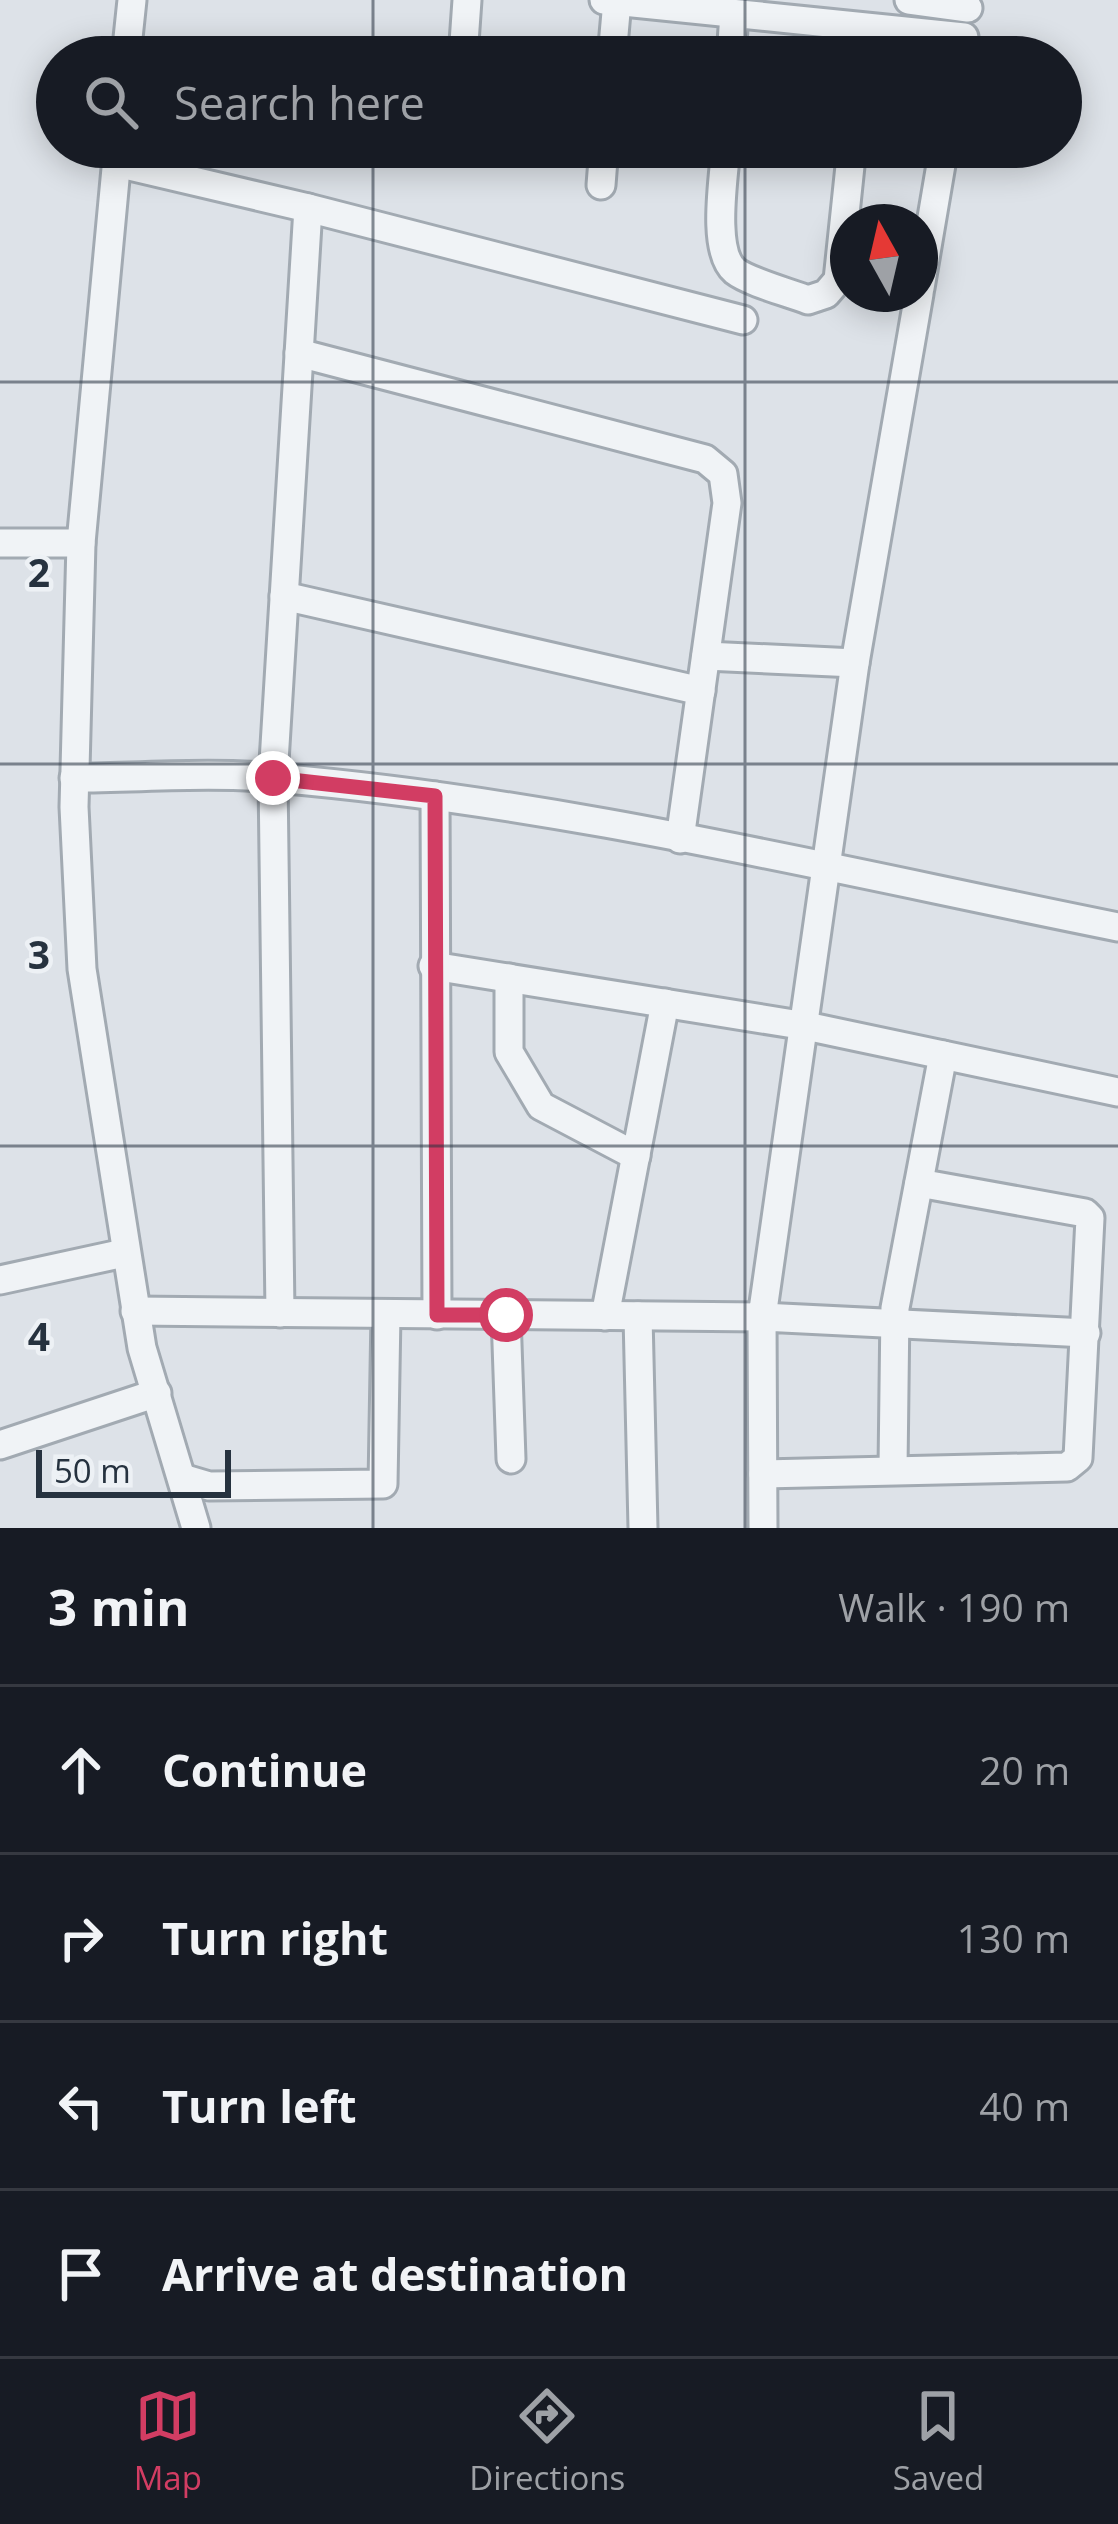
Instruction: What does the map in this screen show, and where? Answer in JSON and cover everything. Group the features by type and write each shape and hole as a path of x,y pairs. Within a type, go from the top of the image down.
{"street":[{"path":"128,36 132,0"},
{"path":"464,36 467,0"},
{"path":"604,0 906,36"},
{"path":"909,0 969,4 964,36"},
{"path":"614,36 616,1"},
{"path":"732,36 734,14"},
{"path":"865,36 866,28"},
{"path":"116,168 81,543 74,778 82,969 135,1311 196,1528"},
{"path":"164,168 743,320"},
{"path":"601,185 602,168"},
{"path":"725,168 721,232 725,255 735,271 808,300 826,294 838,280 850,168"},
{"path":"934,204 940,168"},
{"path":"280,1313 273,778 308,208"},
{"path":"763,1528 762,1317 855,663 916,312"},
{"path":"299,353 705,459 723,474 727,503 680,839"},
{"path":"0,543 81,543"},
{"path":"284,596 701,691"},
{"path":"706,656 855,663"},
{"path":"74,778 273,778 435,796 680,839 1118,927"},
{"path":"435,796 437,1315"},
{"path":"433,966 806,1026 1118,1092"},
{"path":"509,978 509,1052 541,1106 636,1156"},
{"path":"605,1316 665,1004"},
{"path":"893,1468 893,1324 943,1055"},
{"path":"763,1474 1074,1465 1078,1458 1090,1218 919,1183"},
{"path":"0,1280 124,1253"},
{"path":"135,1311 762,1317 1086,1333"},
{"path":"182,1478 209,1486 383,1484 386,1314"},
{"path":"506,1315 511,1459"},
{"path":"638,1316 643,1528"},
{"path":"0,1445 157,1393"}],"route":[{"path":"273,778 435,796 437,1315 506,1315"}]}
